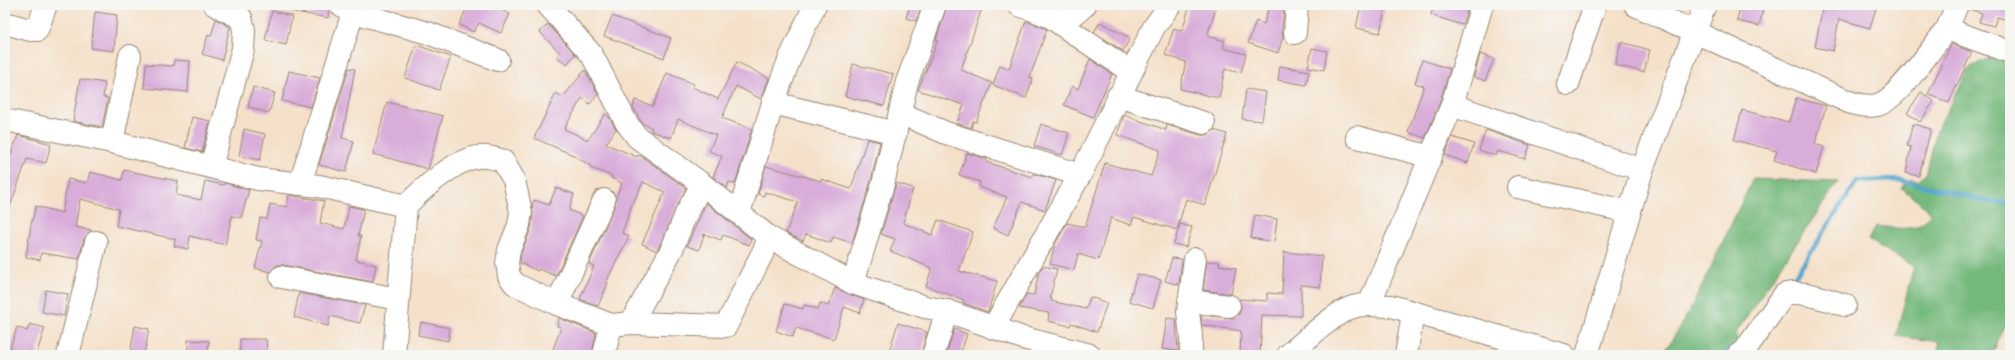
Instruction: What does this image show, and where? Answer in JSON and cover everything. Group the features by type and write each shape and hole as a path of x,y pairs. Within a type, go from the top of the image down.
{"street":[{"path":"5,23 30,30 37,30 46,5"},
{"path":"211,168 243,49 244,30 243,23 237,10 215,5"},
{"path":"548,5 592,55 626,122 637,137 739,212 770,238 853,282 924,307 947,310 1023,338 1090,355"},
{"path":"739,212 773,103 790,58 815,5"},
{"path":"853,282 883,184 907,82 935,5"},
{"path":"1040,11 1073,16 1085,5"},
{"path":"993,328 1080,175 1118,96 1154,27 1170,5"},
{"path":"1295,33 1297,5"},
{"path":"1369,305 1452,105 1482,5"},
{"path":"1568,84 1595,5"},
{"path":"1635,5 1849,102 1862,106 1877,105 1892,98 1947,28 1957,5"},
{"path":"1587,355 1642,170 1705,5"},
{"path":"300,184 347,8 428,33 498,60"},
{"path":"1040,11 1131,72"},
{"path":"1947,28 2010,52"},
{"path":"112,142 130,56"},
{"path":"1118,96 1204,124"},
{"path":"773,103 896,133"},
{"path":"1452,105 1642,170"},
{"path":"900,112 946,133 1080,175"},
{"path":"6,127 112,142 258,179 319,186 406,206"},
{"path":"1357,137 1431,157"},
{"path":"394,355 406,206 420,191 464,161 477,157 489,157 503,161 514,180 521,212 519,225 509,250 507,263 509,276 515,284 557,304 621,324 726,326 770,238"},
{"path":"604,355 621,324 672,249 686,214 702,184"},
{"path":"1518,187 1630,212"},
{"path":"557,304 604,200"},
{"path":"68,355 96,242"},
{"path":"1191,355 1189,301 1195,259"},
{"path":"281,277 398,299"},
{"path":"1746,353 1784,295 1790,292 1845,305"},
{"path":"1189,301 1229,306"},
{"path":"1288,355 1341,313 1353,307 1369,305 1391,306 1564,355"},
{"path":"933,355 947,310"},
{"path":"1406,355 1413,313"}],"green space":[{"path":"1997,56 2010,60 2010,314 1992,355 1937,355 1940,342 1896,336 1914,266 1868,240 1876,226 1900,228 1913,227 1919,225 1932,214 1902,188 1910,179 1918,181 1926,174 1937,130 1971,65"},
{"path":"1753,179 1838,182 1735,334 1745,355 1666,355 1665,352 1691,308"}],"building":[{"path":"290,5 329,5 328,18 290,11"},
{"path":"468,5 490,5 510,14 501,33 479,23 474,32 459,25"},
{"path":"910,5 922,5 916,21 906,18"},
{"path":"947,5 983,5 961,70 992,83 976,122 973,121 971,128 957,123 964,105 918,90 938,40 936,40"},
{"path":"1190,5 1217,5 1207,36 1225,41 1223,48 1246,54 1241,73 1225,69 1219,98 1180,89 1186,62 1165,55 1174,28 1182,31"},
{"path":"1269,5 1284,5 1282,30 1283,37 1278,53 1248,43 1256,21 1264,24"},
{"path":"1361,5 1385,8 1380,33 1356,28"},
{"path":"1434,5 1469,5 1462,25 1431,15"},
{"path":"1740,5 1764,5 1759,26 1737,21"},
{"path":"1823,5 1877,5 1870,28 1839,19 1833,51 1815,47"},
{"path":"1969,5 2010,5 2010,21 1997,17 1994,26 1979,22 1982,13 1969,9"},
{"path":"272,11 292,16 286,45 265,40"},
{"path":"95,12 117,15 114,51 91,48"},
{"path":"612,16 671,38 664,58 604,36"},
{"path":"216,19 230,27 222,60 202,54 208,35 211,36"},
{"path":"1026,21 1047,29 1030,77 1033,78 1026,98 993,85 1000,65 1009,69"},
{"path":"1100,22 1130,38 1123,51 1094,32"},
{"path":"548,24 575,54 567,64 557,57 560,53 540,32"},
{"path":"1621,42 1650,50 1644,72 1615,65"},
{"path":"1951,44 1972,52 1949,103 1928,94"},
{"path":"416,45 451,57 439,90 405,78"},
{"path":"1312,48 1327,51 1324,70 1308,67"},
{"path":"1480,54 1494,59 1485,81 1474,77"},
{"path":"1090,59 1112,74 1093,117 1064,105 1072,86 1078,89"},
{"path":"174,60 190,61 188,92 144,88 146,64 173,66"},
{"path":"1422,60 1450,69 1439,104 1425,138 1408,132 1424,86 1415,83"},
{"path":"737,62 769,78 761,99 736,86 722,118 752,129 735,184 729,182 727,188 713,177 722,156 709,151 716,135 678,119 671,138 651,131 652,128 642,123 633,107 635,100 653,106 667,73 694,84 692,87 718,99"},
{"path":"853,64 893,74 884,106 845,96"},
{"path":"1280,66 1309,71 1306,85 1278,80"},
{"path":"349,68 355,69 342,138 354,141 346,172 319,165"},
{"path":"585,70 598,94 590,104 582,98 564,129 588,140 605,114 609,117 616,129 606,144 637,157 638,155 643,157 686,188 657,251 642,244 665,192 643,182 631,207 622,233 629,236 606,282 608,283 598,306 580,299 594,266 589,264 615,205 616,197 622,183 611,178 612,176 591,168 591,166 573,155 534,138 556,93 563,97"},
{"path":"289,71 320,78 311,107 282,101"},
{"path":"80,79 105,83 103,97 108,98 102,127 73,121"},
{"path":"253,87 275,93 269,113 248,107"},
{"path":"1246,89 1266,92 1262,121 1242,119"},
{"path":"1921,92 1934,101 1920,122 1907,113"},
{"path":"1796,98 1826,106 1815,144 1824,147 1816,174 1774,160 1777,151 1734,140 1742,110 1789,122"},
{"path":"387,102 443,116 428,169 373,154"},
{"path":"1124,115 1166,130 1167,125 1201,135 1207,135 1214,130 1227,134 1205,205 1186,199 1177,230 1134,217 1131,225 1111,218 1098,260 1078,254 1074,270 1050,264 1055,244 1067,223 1085,227 1105,163 1151,176 1160,150 1117,135"},
{"path":"192,117 210,121 202,152 185,148"},
{"path":"1041,124 1069,133 1062,155 1034,146"},
{"path":"1913,124 1931,129 1919,176 1906,173 1911,147 1907,146"},
{"path":"244,129 265,134 260,160 239,156"},
{"path":"1486,130 1530,145 1525,159 1498,151 1496,156 1479,150"},
{"path":"18,135 51,144 46,163 27,159 7,215 5,214 5,171"},
{"path":"1452,137 1474,144 1468,163 1445,155"},
{"path":"867,139 880,142 871,181 852,243 833,237 831,243 806,234 803,241 786,233 798,202 765,192 764,196 758,194 766,166 821,181 821,179 851,189"},
{"path":"967,153 987,159 986,162 1032,177 1034,174 1056,180 1045,210 1022,202 1008,235 993,228 1007,197 979,187 980,182 959,175"},
{"path":"124,170 178,181 176,195 201,200 205,181 224,185 225,183 249,190 241,218 232,216 225,245 190,236 188,249 174,246 175,239 116,226 119,209 80,199 75,227 91,230 84,239 79,259 41,253 40,260 26,257 31,224 36,206 62,213 68,179 87,183 90,172 122,180"},
{"path":"896,183 913,188 903,223 932,235 938,220 973,232 959,271 997,281 988,312 963,303 964,300 926,286 932,268 890,251 895,239 881,234"},
{"path":"556,188 574,194 569,210 583,216 556,276 539,269 538,271 520,263 521,253 531,229 533,214 532,204 534,200 549,205"},
{"path":"289,195 324,201 320,223 344,229 349,206 364,209 358,236 361,236 356,260 376,265 373,282 283,265 277,265 270,272 255,268 262,241 256,240 260,218 267,219 270,204 287,207"},
{"path":"706,203 751,239 749,245 723,235 721,240 704,234 699,250 687,246"},
{"path":"1255,215 1277,219 1274,242 1251,238"},
{"path":"1180,224 1192,227 1186,247 1174,244"},
{"path":"1284,252 1322,256 1320,287 1301,285 1301,316 1262,315 1260,355 1240,355 1241,331 1202,325 1201,315 1233,318 1239,314 1241,308 1239,299 1267,301 1267,293 1282,294"},
{"path":"1172,258 1182,259 1179,285 1165,281"},
{"path":"1207,261 1220,262 1219,265 1236,268 1231,294 1203,290"},
{"path":"1043,266 1057,269 1050,298 1052,298 1051,301 1086,309 1090,297 1107,303 1097,332 1071,323 1070,326 1048,321 1049,313 1019,308 1027,294 1034,295 1039,272"},
{"path":"1137,274 1161,280 1153,308 1129,301"},
{"path":"835,288 864,300 860,313 844,307 834,339 796,328 793,337 776,331 785,304 803,309 804,305 818,309 820,303 828,306"},
{"path":"46,290 68,294 64,316 42,312"},
{"path":"299,293 365,305 360,323 330,316 328,326 294,317"},
{"path":"559,318 596,333 592,355 551,355 561,327 557,326"},
{"path":"1167,318 1176,319 1178,351 1162,349"},
{"path":"421,322 450,328 448,341 418,335"},
{"path":"898,323 927,332 921,355 888,355"},
{"path":"30,324 45,328 36,355 8,355 17,327 27,331"},
{"path":"135,326 149,329 144,355 130,355"},
{"path":"954,329 967,334 960,355 946,355"},
{"path":"240,339 266,339 267,355 240,355"},
{"path":"188,340 209,341 208,354 188,354"}],"waterway":[{"path":"1788,287 1857,181 1899,180 1991,202 2010,203"},
{"path":"1724,355 1732,349"}]}
